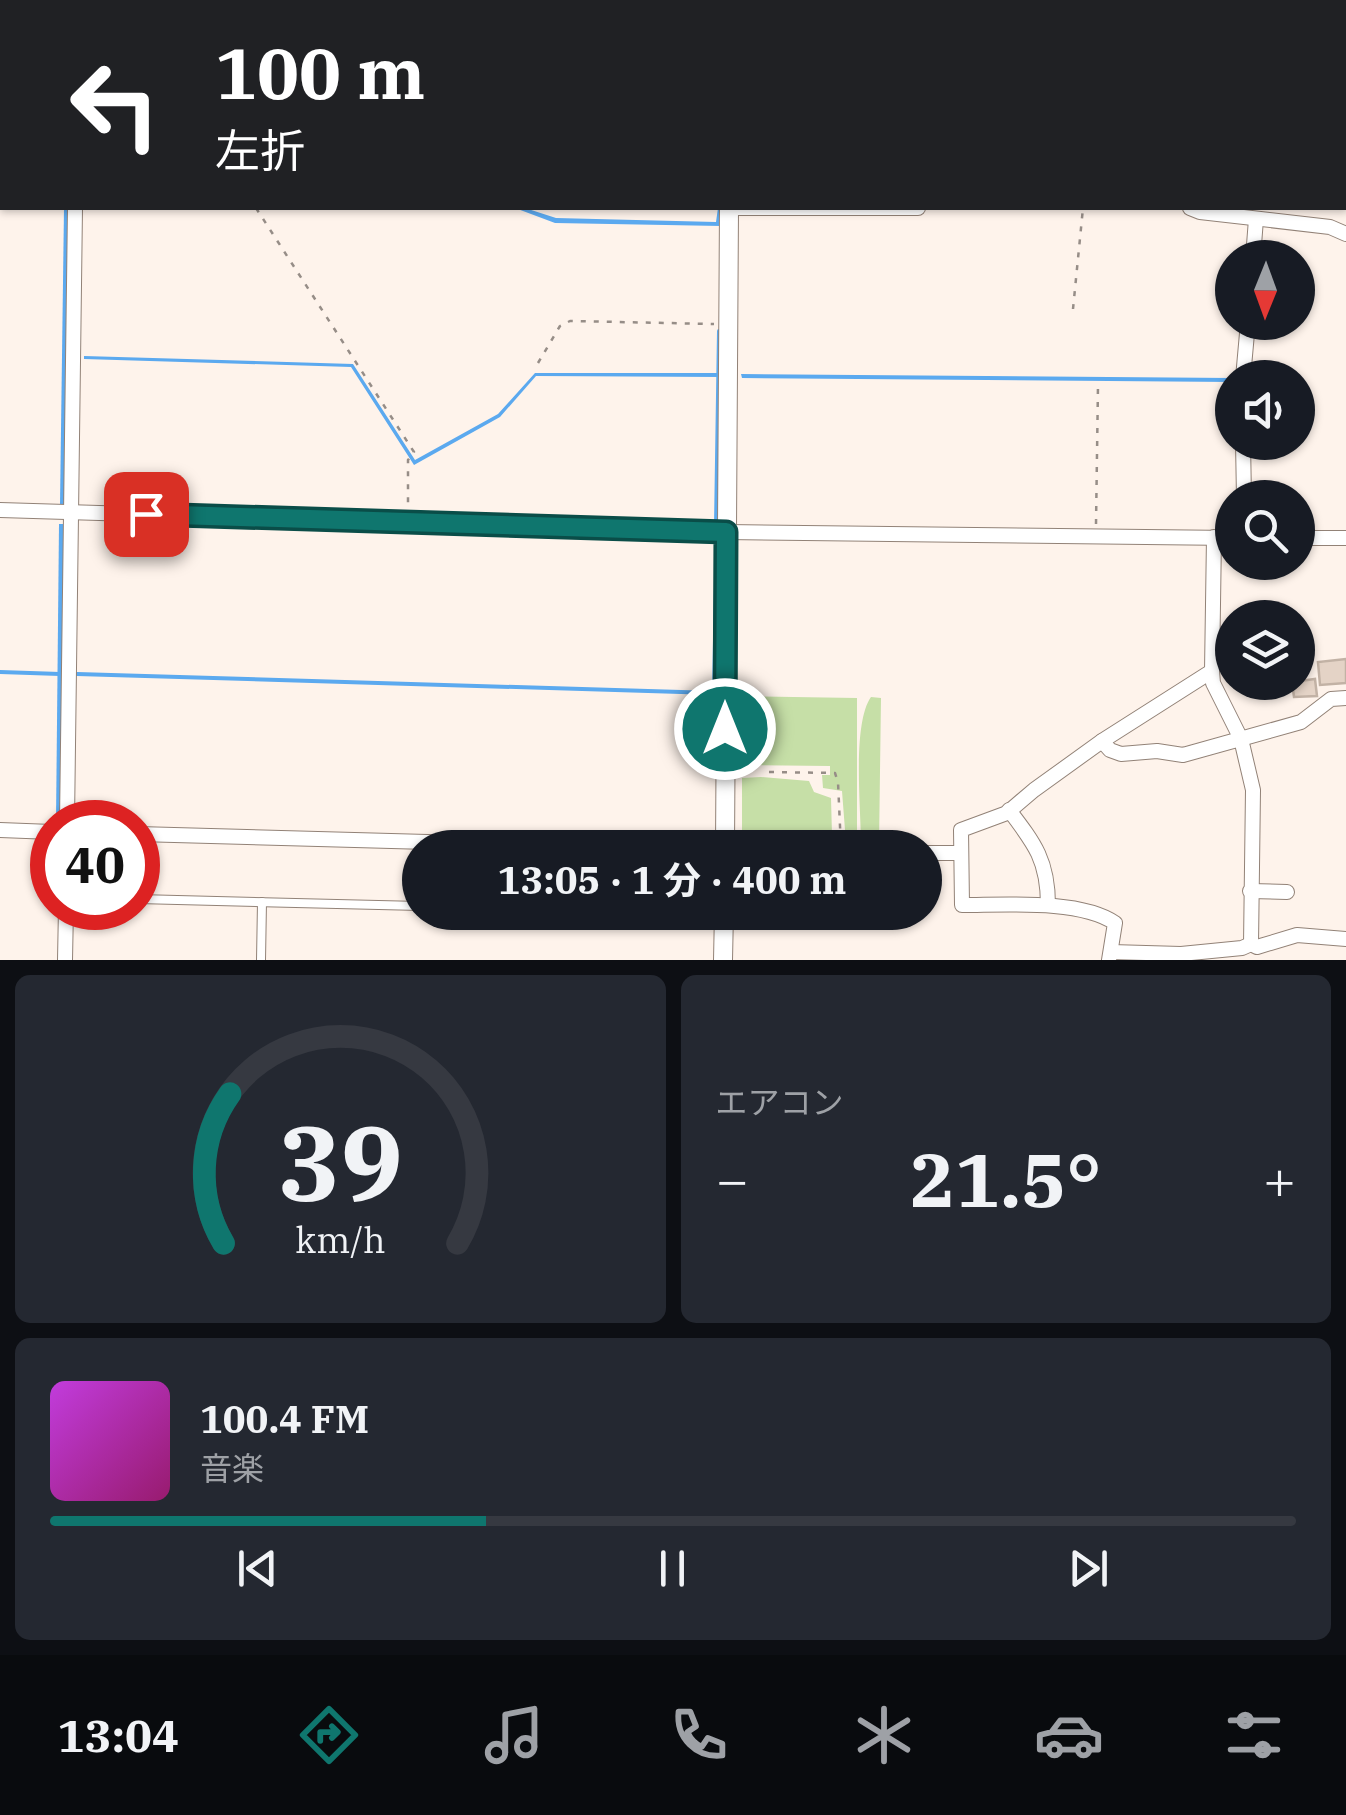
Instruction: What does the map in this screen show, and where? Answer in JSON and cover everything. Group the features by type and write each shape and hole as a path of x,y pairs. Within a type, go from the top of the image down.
{"street":[{"path":"67,800 75,210"},
{"path":"725,830 728,210"},
{"path":"1195,210 1330,228 1346,234"},
{"path":"1254,240 1256,219"},
{"path":"0,510 726,532 1214,537 1212,672 1241,739 1253,790 1250,892 1255,950"},
{"path":"1315,538 1346,538"},
{"path":"1212,672 1102,741 1010,810 961,830 962,905 1048,906 1104,916 1114,923 1110,956 1255,950 1297,935 1346,939"},
{"path":"1102,741 1120,754 1157,751 1183,755 1301,722 1331,699 1346,698"},
{"path":"1010,810 1036,846 1046,873 1048,906"},
{"path":"0,830 30,831"},
{"path":"160,835 402,843"},
{"path":"942,853 960,854"},
{"path":"1250,892 1287,892"},
{"path":"65,960 66,930"},
{"path":"724,930 724,960"}],"lane":[{"path":"160,900 402,906"},
{"path":"261,960 262,902"}],"path":[{"path":"257,210 414,452 408,460 408,522"},
{"path":"1073,309 1083,210"},
{"path":"538,363 560,326 570,322 728,324"},
{"path":"1096,536 1098,386"},
{"path":"769,772 835,773 840,830"}],"green space":[{"path":"738,696 857,698 857,830 845,830 842,791 823,788 822,775 830,775 830,766 739,765"},
{"path":"871,697 881,698 879,830 860,830 859,746"},
{"path":"742,778 809,781 814,792 831,798 832,830 742,830"}],"water":[{"path":"64,210 69,210 65,505 60,505"},
{"path":"520,210 556,218 716,222 718,210 721,210 721,226 555,223"},
{"path":"84,356 353,364 415,460 498,414 535,373 721,373 721,377 536,376 500,417 414,465 351,367"},
{"path":"741,374 1215,378 1215,382 742,378"},
{"path":"59,524 64,524 60,800 56,800"}],"building":[{"path":"1346,659 1346,683 1320,685 1318,662"}],"waterway":[{"path":"716,526 719,331"},
{"path":"77,674 714,693 717,536"},
{"path":"0,672 60,674"}],"route":[{"path":"146,514 726,532 725,729"}]}
